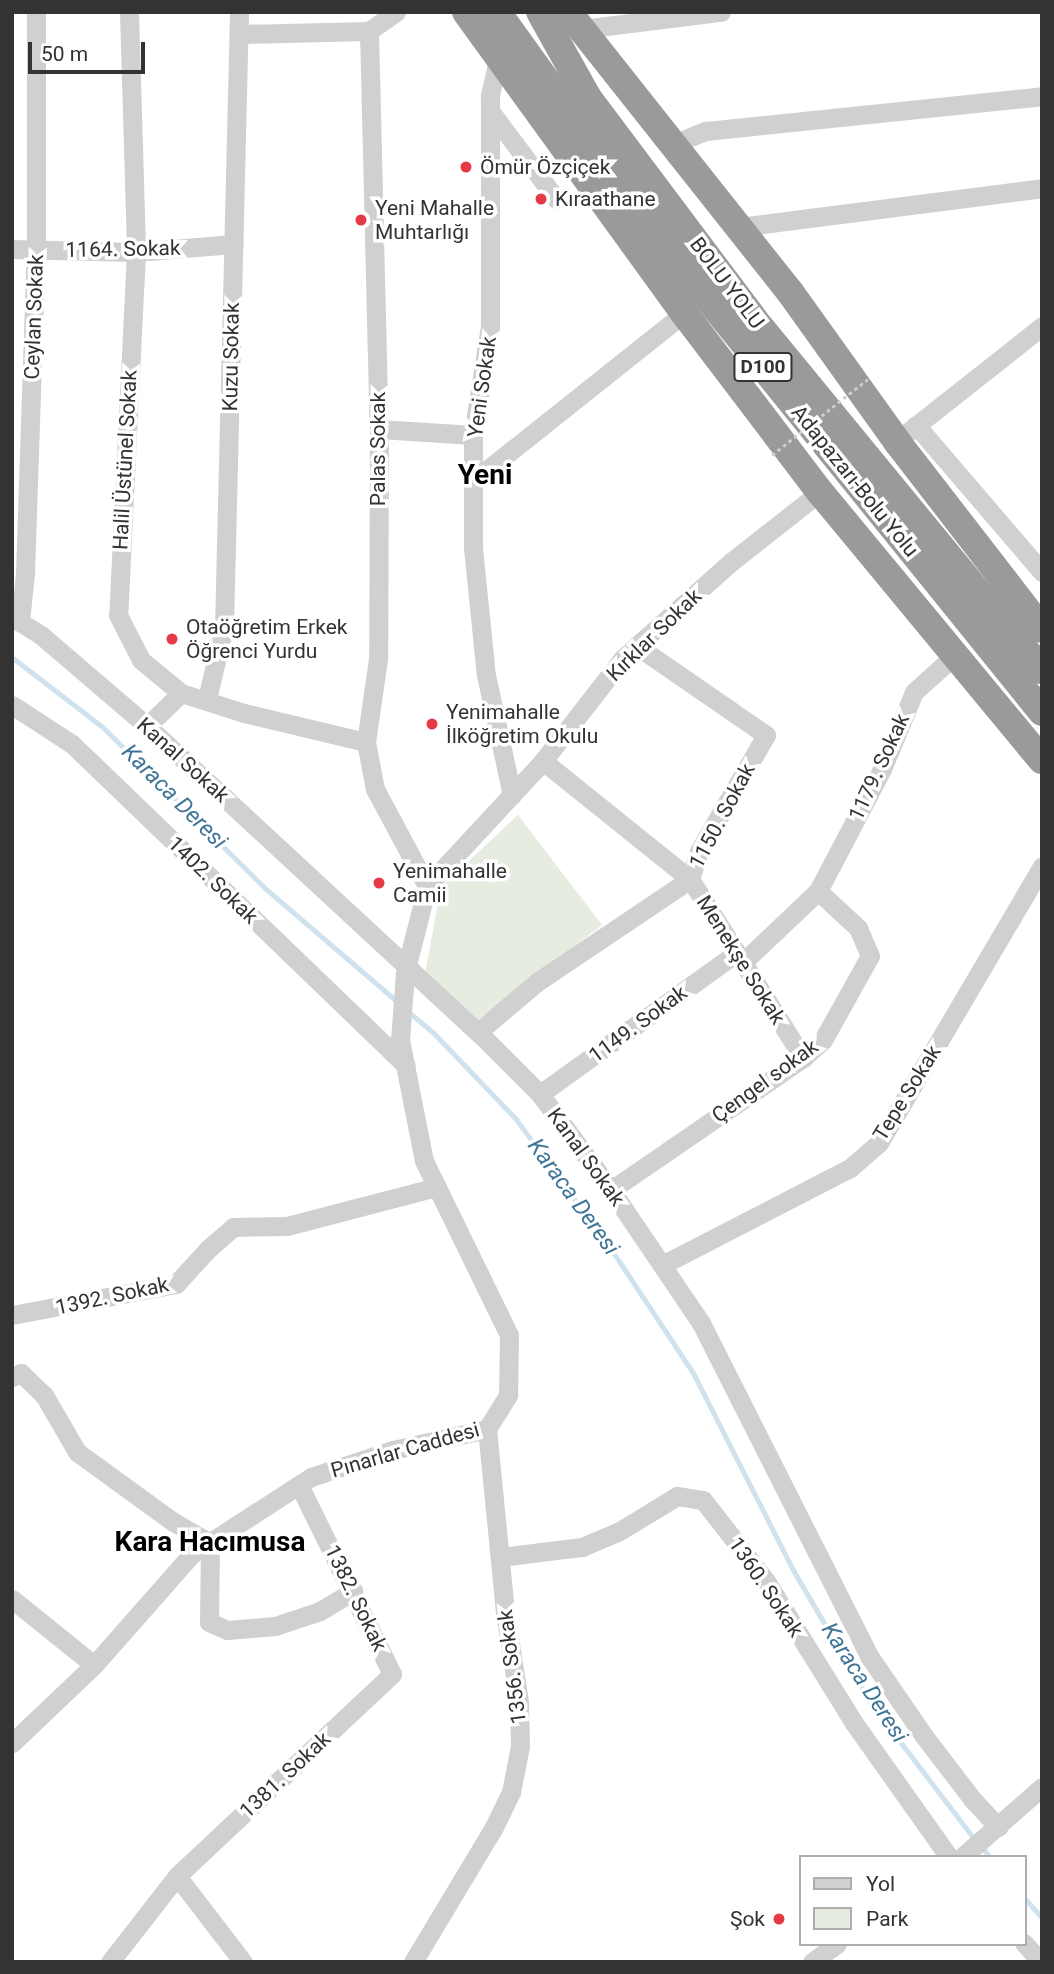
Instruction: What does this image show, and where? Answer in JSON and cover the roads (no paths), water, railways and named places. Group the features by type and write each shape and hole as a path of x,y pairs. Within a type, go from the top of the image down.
{"highway":[{"path":"466,12 498,60 684,313 820,492 1042,760"},
{"name":"Adapazarı-Bolu Yolu","path":"497,12 663,243 1042,712"},
{"name":"BOLU YOLU","path":"540,12 588,98 761,328 1042,670"},
{"path":"575,21 790,292 907,434 1042,629"}],"street":[{"name":"Ceylan Sokak","path":"16,620 25,574 36,249 36,12"},
{"name":"Halil Üstünel Sokak","path":"129,12 136,253 118,615 141,660 181,692 244,713 366,742"},
{"name":"Kuzu Sokak","path":"206,699 225,627 239,12"},
{"path":"239,34 369,31 396,12"},
{"path":"575,21 721,12"},
{"name":"Palas Sokak","path":"369,31 379,429 379,659 366,742 375,789 427,886"},
{"name":"Yeni Sokak","path":"498,60 490,111 490,326 474,435 474,548 486,675 512,795"},
{"path":"673,144 706,131 1042,96"},
{"path":"490,111 557,200"},
{"path":"739,227 1042,188"},
{"name":"1164. Sokak","path":"12,249 136,253 234,244"},
{"path":"473,481 684,313"},
{"path":"1042,326 907,434 1042,572"},
{"path":"379,429 474,435"},
{"name":"Kırklar Sokak","path":"400,1040 406,970 427,886 543,761 622,659 731,562 820,492"},
{"name":"Kanal Sokak","path":"16,620 42,636 147,726 406,970 478,1032 540,1094 611,1190 702,1323 869,1656 932,1746 973,1800 998,1827"},
{"name":"1150. Sokak","path":"478,1032 537,982 690,879 699,851 766,736 637,646"},
{"name":"1179. Sokak","path":"818,891 882,769 914,692 956,655"},
{"path":"147,726 181,692"},
{"name":"1402. Sokak","path":"12,705 72,744 405,1065"},
{"name":"Menekşe Sokak","path":"543,761 690,879 803,1058"},
{"name":"Tepe Sokak","path":"662,1265 850,1168 879,1143 1042,866"},
{"path":"739,958 818,891"},
{"name":"Çengel sokak","path":"611,1190 803,1058 823,1040 870,956 858,928 818,891"},
{"name":"1149. Sokak","path":"540,1094 739,958"},
{"name":"Pınarlar Caddesi","path":"12,1743 94,1665 192,1554 312,1477 393,1450 487,1429 508,1395 509,1335 424,1161 400,1040"},
{"name":"1392. Sokak","path":"12,1315 176,1284 208,1249 233,1227 287,1226 437,1188"},
{"path":"12,1377 21,1373 44,1395 77,1452 172,1521 210,1543 209,1622 227,1630 275,1626 320,1611 353,1591"},
{"name":"1356. Sokak","path":"413,1962 494,1827 513,1780 520,1746 519,1702 487,1429"},
{"name":"1382. Sokak","path":"299,1485 392,1674"},
{"name":"1360. Sokak","path":"500,1557 582,1547 618,1532 677,1496 703,1500 766,1581 854,1723 948,1855"},
{"path":"12,1598 94,1665"},
{"name":"1381. Sokak","path":"110,1962 177,1876 392,1674"},
{"path":"964,1855 1039,1796"},
{"path":"177,1876 243,1962"},
{"path":"1026,1945 1041,1962"},
{"path":"812,1962 834,1946"}],"waterway":[{"name":"Karaca Deresi","path":"12,657 103,727 265,888 397,1001"},
{"name":"Karaca Deresi","path":"409,1012 434,1033 517,1120 620,1262 694,1374 794,1571 871,1703 974,1838"},
{"name":"Karaca Deresi","path":"982,1847 988,1855"},
{"name":"Karaca Deresi","path":"1026,1899 1042,1918"}],"place":[{"name":"Ömür Özçiçek","path":"466,167"},
{"name":"Kıraathane","path":"541,199"},
{"name":"Yeni Mahalle Muhtarlığı","path":"361,220"},
{"name":"Otaöğretim Erkek Öğrenci Yurdu","path":"172,639"},
{"name":"Yenimahalle İlköğretim Okulu","path":"432,724"},
{"name":"Yenimahalle Camii","path":"379,883"},
{"name":"Şok","path":"779,1919"}],"district":[{"name":"Yeni","path":"485,475"},
{"name":"Kara Hacımusa","path":"210,1542"}]}
